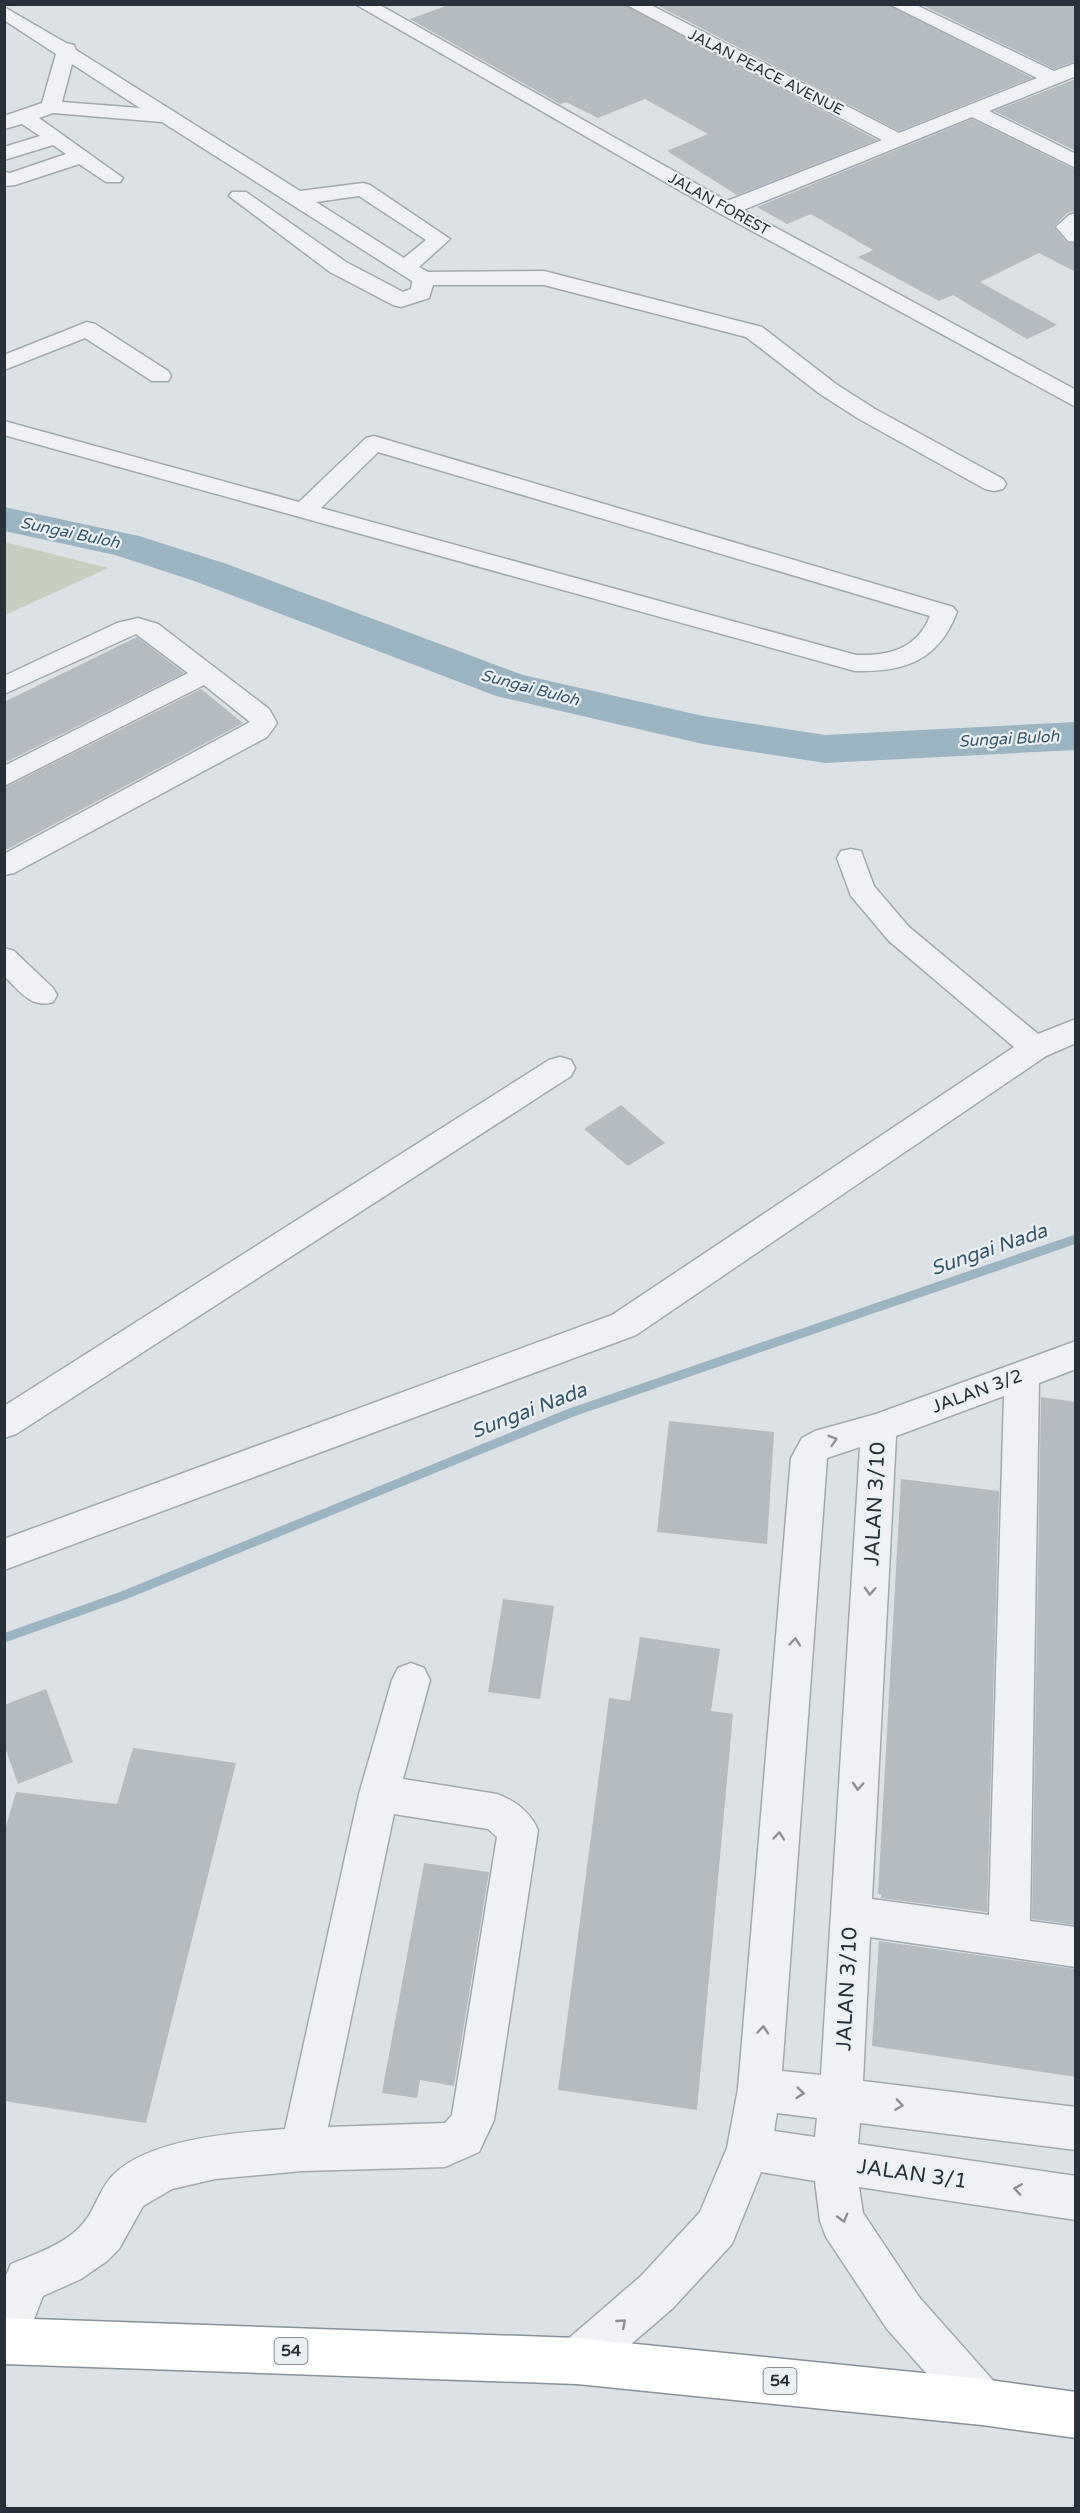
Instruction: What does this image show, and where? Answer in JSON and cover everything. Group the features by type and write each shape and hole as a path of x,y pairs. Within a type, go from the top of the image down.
{"highway":[{"name":"54","path":"4,2340 577,2361 982,2402 1076,2415"}],"street":[{"name":"JALAN FOREST","path":"364,4 726,208 1076,400"},
{"name":"JALAN PEACE AVENUE","path":"634,4 898,140"},
{"path":"898,4 1053,78"},
{"path":"4,12 67,49 168,118 414,273 544,278 754,332 828,389 857,408 994,484"},
{"path":"51,107 67,49"},
{"path":"726,208 1076,69"},
{"path":"4,123 51,107 120,111 168,118"},
{"path":"972,110 1076,162"},
{"path":"24,116 113,178"},
{"path":"4,154 55,138"},
{"path":"4,178 8,181 81,156"},
{"path":"296,198 363,189 439,239 414,273"},
{"path":"239,196 338,267 401,300 421,293 414,273"},
{"path":"1076,219 1067,228 1076,236"},
{"path":"4,363 87,329 160,376"},
{"path":"4,428 304,511 855,663 897,662 922,650 940,624 944,612 374,442 304,511"},
{"path":"4,686 126,629 138,626 149,630 261,715 264,723 262,728 4,866"},
{"path":"4,777 206,674"},
{"path":"851,858 861,889 899,934 1035,1048"},
{"path":"4,958 42,995"},
{"path":"4,1555 624,1325 1035,1048 1076,1030"},
{"path":"4,1424 560,1068"},
{"name":"JALAN 3/2","path":"879,1428 1076,1355"},
{"path":"1009,1938 1022,1375"},
{"name":"JALAN 3/10","path":"577,2361 657,2292 716,2228 749,2149 759,2089 809,1458 814,1448 827,1441 879,1428 841,2097 834,2163 842,2221 903,2313 982,2402"},
{"path":"302,2149 379,1794 411,1680"},
{"path":"4,2340 27,2280 51,2271 98,2240 131,2187 156,2173 187,2162 302,2149 445,2145 464,2137 473,2120 518,1830 497,1812 379,1794"},
{"path":"850,1915 1076,1947"},
{"path":"759,2089 841,2097 1076,2128"},
{"name":"JALAN 3/1","path":"749,2149 1076,2198"}],"green space":[{"path":"5,542 108,568 5,615"}],"building":[{"path":"451,4 623,4 877,140 737,195 667,151 708,134 645,99 598,118 566,102 560,104 410,19"},
{"path":"655,4 887,4 1032,78 899,131"},
{"path":"920,4 1076,4 1076,61 1054,69"},
{"path":"1076,79 1076,151 994,111"},
{"path":"972,119 1076,170 1076,211 1067,213 1054,227 1066,242 1076,244 1076,272 1039,253 980,282 1057,325 1027,339 953,295 939,301 858,257 873,250 811,214 787,224 757,207"},
{"path":"137,637 184,673 4,763 4,702"},
{"path":"201,689 243,723 4,851 4,788"},
{"path":"621,1105 665,1143 628,1166 584,1129"},
{"path":"1041,1397 1076,1402 1076,1925 1032,1919"},
{"path":"669,1421 774,1432 767,1544 657,1532"},
{"path":"901,1479 999,1491 987,1912 881,1898 881,1894 878,1894"},
{"path":"503,1599 554,1606 540,1699 488,1692"},
{"path":"640,1637 720,1649 711,1711 733,1714 697,2110 558,2090 609,1698 630,1701"},
{"path":"46,1689 73,1762 18,1784 4,1744 4,1705"},
{"path":"133,1748 236,1763 146,2123 4,2101 4,1833 16,1792 117,1804"},
{"path":"424,1863 489,1872 454,2086 420,2080 417,2098 382,2093"},
{"path":"879,1941 1076,1969 1076,2077 872,2046"}],"waterway":[{"name":"Sungai Buloh","path":"4,519 125,545 212,573 511,686 703,730 825,749 1076,736"},
{"name":"Sungai Nada","path":"4,1638 122,1596 570,1413 1076,1239"}]}
